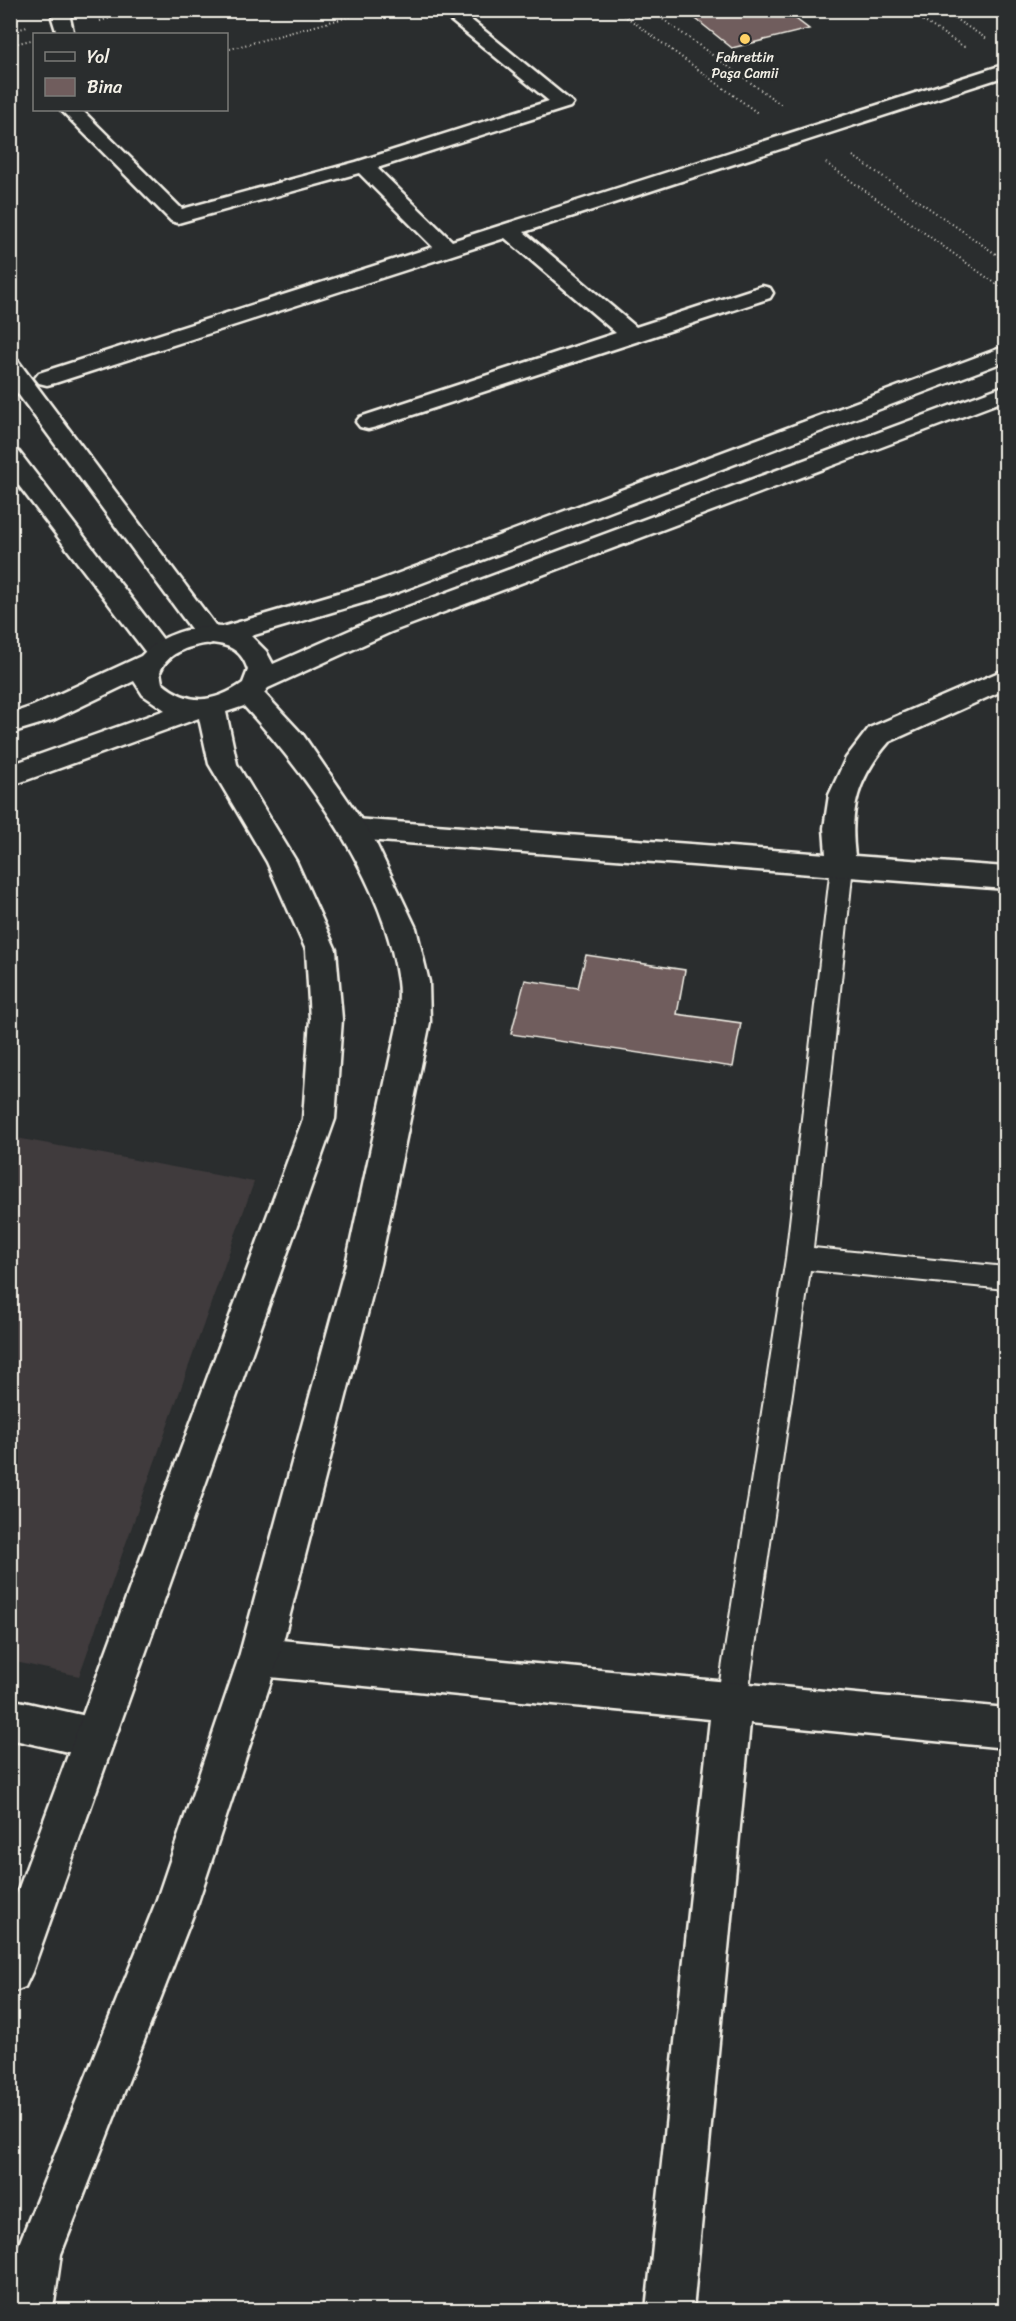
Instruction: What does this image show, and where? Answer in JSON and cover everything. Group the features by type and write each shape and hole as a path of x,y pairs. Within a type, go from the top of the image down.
{"street":[{"path":"64,31 61,18 68,10"},
{"path":"72,111 178,217 363,166 563,103 447,10"},
{"path":"47,378 510,231 1004,70"},
{"path":"363,166 449,250"},
{"path":"510,231 632,335"},
{"path":"368,422 762,293"},
{"path":"10,724 43,713 155,657 183,639 216,636 384,588 1005,353"},
{"path":"10,366 216,636 238,640 250,648 258,658 260,670 253,687"},
{"path":"10,776 203,709 225,705 253,687 382,626 1005,392"},
{"path":"10,457 155,657"},
{"path":"155,657 148,673 149,683 154,693 178,707 203,709"},
{"path":"842,866 837,837 838,810 845,784 865,750 879,735 1005,678"},
{"path":"29,2310 38,2254 177,1902 260,1657 363,1264 414,1022 414,982 401,928 354,829 253,687"},
{"path":"10,1972 319,1119 326,1019 321,950 281,861 223,764 203,709"},
{"path":"354,829 1005,878"},
{"path":"260,1657 1005,1728"},
{"path":"670,2310 732,1701"},
{"path":"10,1719 95,1738"}],"lane":[{"path":"732,1701 799,1258 842,866"},
{"path":"799,1258 1005,1278"}],"path":[{"path":"228,49 374,10"},
{"path":"906,10 1004,70"},
{"path":"941,10 987,39"},
{"path":"10,45 33,39"}],"shaded area":[{"path":"11,1137 254,1182 79,1676 11,1661"}],"building":[{"name":"Fahrettin Paşa Camii","path":"784,10 809,29 732,48 686,11"},
{"path":"586,955 685,970 677,1014 741,1023 733,1067 511,1034 525,980 578,988"}],"place":[{"name":"Fahrettin Paşa Camii","path":"745,39"}]}
